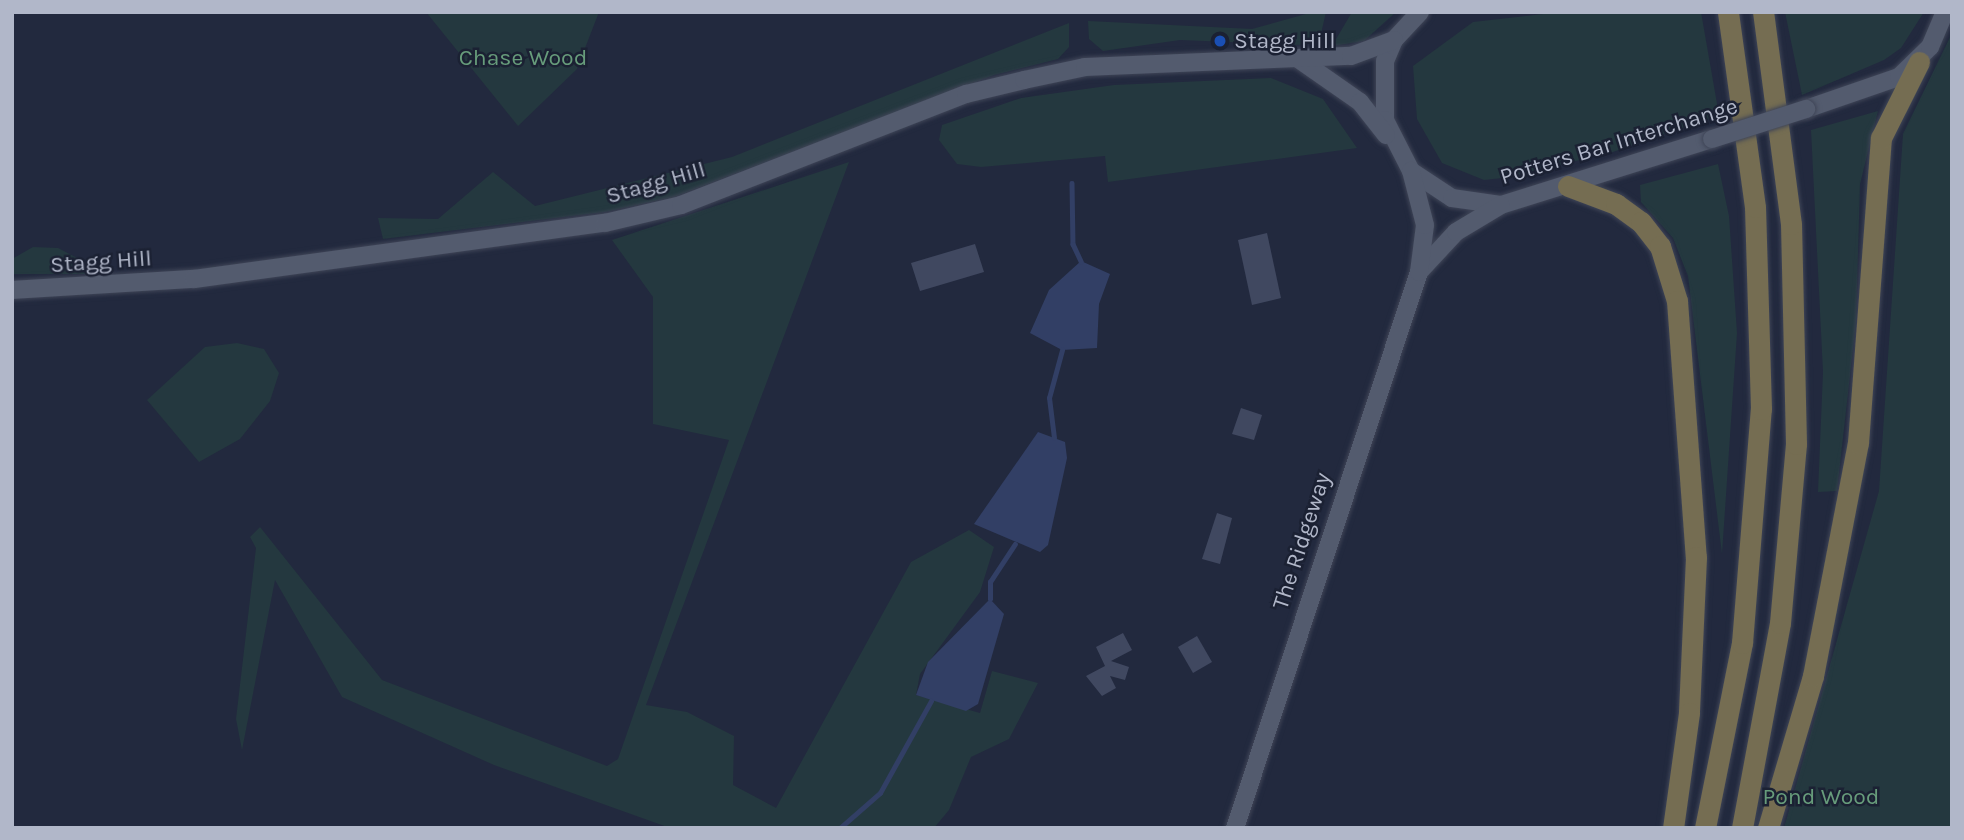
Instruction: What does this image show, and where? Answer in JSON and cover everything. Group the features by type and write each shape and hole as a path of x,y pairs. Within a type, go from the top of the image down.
{"highway":[{"path":"1705,828 1742,643 1761,409 1755,207 1728,12"},
{"path":"1742,828 1777,646 1796,444 1791,224 1763,12"},
{"path":"1768,828 1813,676 1858,443 1881,138 1919,62"},
{"path":"1568,187 1616,204 1641,222 1660,246 1677,302 1696,557 1689,713 1673,828"}],"main road":[{"name":"Potters Bar Interchange","path":"1420,12 1394,40 1380,86 1392,143 1411,171 1452,198 1501,205 1568,187 1806,109 1899,77 1919,62"},
{"path":"1919,62 1945,12"},
{"name":"Stagg Hill","path":"12,290 194,279 605,223 681,205 966,94 1024,80 1085,67 1351,56 1394,40"},
{"path":"1297,58 1360,102 1392,143"},
{"name":"The Ridgeway","path":"1235,828 1419,272 1424,225 1411,171"},
{"name":"The Ridgeway","path":"1419,272 1456,232 1501,205"}],"green space":[{"name":"Chase Wood","path":"426,12 599,12 577,69 518,126"},
{"path":"1313,12 1326,12 1320,38 1302,45 1180,40 1103,51 1089,39 1088,21 1252,29"},
{"path":"1352,12 1396,12 1364,41 1332,46"},
{"path":"1560,12 1701,12 1719,115 1610,153 1502,178 1484,180 1442,163 1417,119 1413,66 1473,22"},
{"path":"1785,12 1924,12 1901,48 1884,60 1802,95"},
{"path":"1069,23 1069,47 1058,59 994,75 674,197 605,212 383,239 378,218 438,219 493,172 535,206 732,157"},
{"name":"Pond Wood","path":"1952,33 1952,828 1784,828 1879,491 1903,134"},
{"path":"1271,78 1323,99 1357,148 1108,182 1105,156 981,167 957,164 939,140 942,125 1021,98 1114,85"},
{"path":"1878,111 1860,184 1856,322 1837,491 1818,492 1823,372 1811,130"},
{"path":"849,162 646,705 687,712 734,736 733,785 776,808 911,562 969,530 994,547 980,592 920,674 916,695 980,713 992,671 1038,683 1009,739 971,757 949,810 934,828 670,828 494,765 342,697 275,580 242,750 236,719 256,548 250,537 260,527 382,680 607,766 618,759 729,440 653,424 653,297 612,240"},
{"path":"1718,164 1729,216 1737,333 1722,554 1688,276 1673,238 1641,202 1640,185"},
{"path":"33,247 58,248 108,274 12,274 12,259"},
{"path":"237,343 264,349 279,373 270,401 240,439 199,462 147,400 205,347"}],"water":[{"path":"1081,261 1110,274 1099,304 1097,348 1062,350 1030,333 1049,290"},
{"path":"1038,432 1065,442 1067,458 1048,545 1040,552 974,524"},
{"path":"990,599 1004,614 978,704 966,711 916,695 928,662"}],"building":[{"path":"1267,233 1281,298 1252,305 1238,240"},
{"path":"975,244 984,272 920,291 911,263"},
{"path":"1241,408 1262,415 1254,440 1232,434"},
{"path":"1217,513 1232,518 1220,564 1202,559"},
{"path":"1123,633 1132,650 1111,661 1129,667 1125,680 1110,676 1116,688 1102,696 1086,676 1105,666 1096,647"},
{"path":"1197,636 1212,662 1193,673 1178,647"}],"waterway":[{"path":"1072,183 1073,244 1081,261"},
{"path":"1054,438 1049,398 1062,350"},
{"path":"990,599 990,582 1015,544"},
{"path":"840,828 880,793 931,701"}],"place":[{"name":"Stagg Hill","path":"1220,41"}]}
